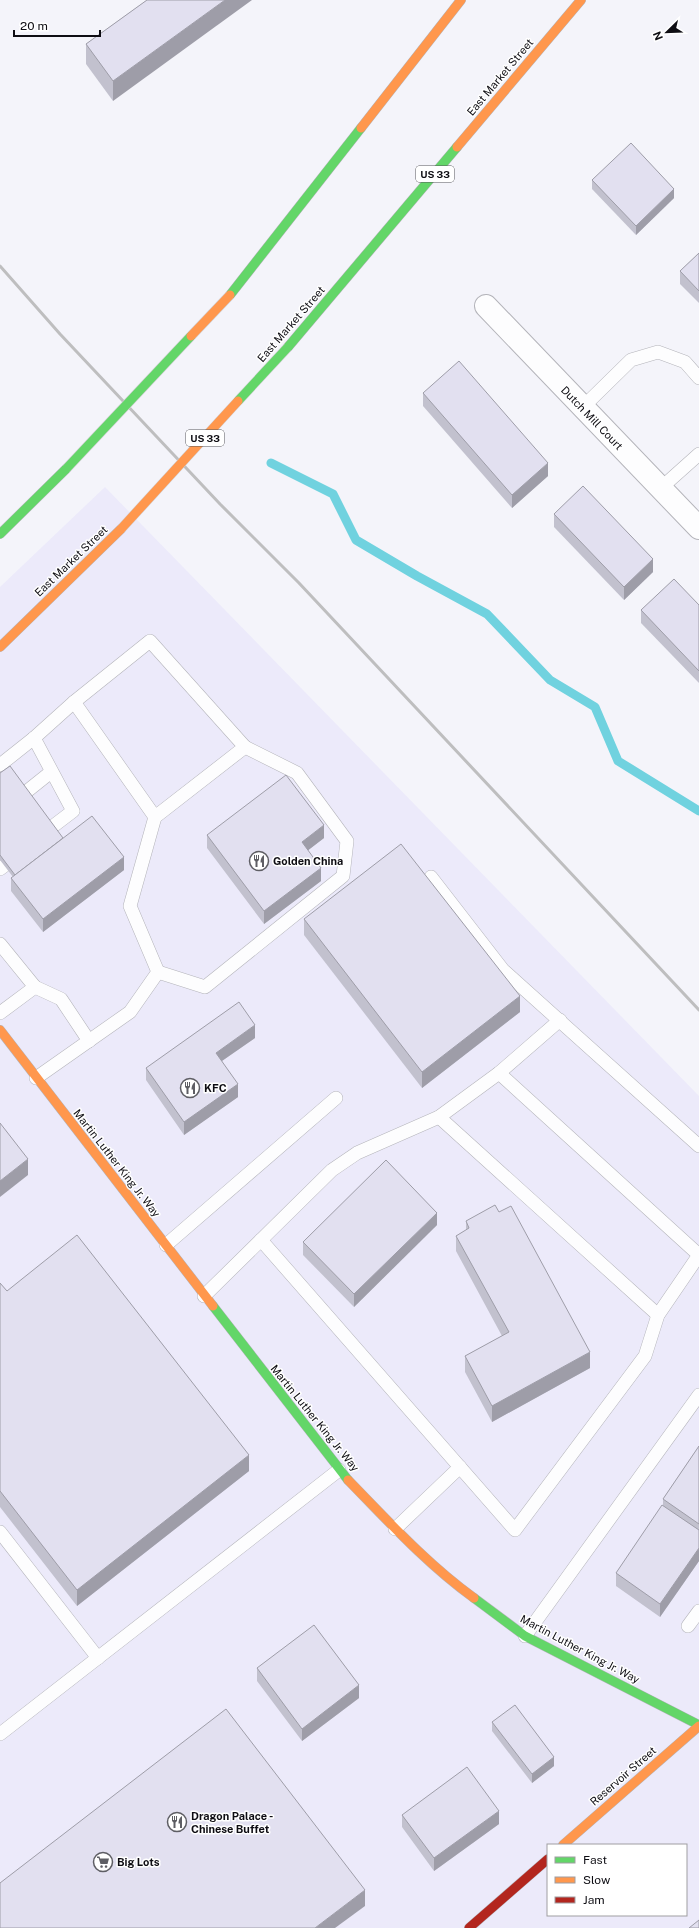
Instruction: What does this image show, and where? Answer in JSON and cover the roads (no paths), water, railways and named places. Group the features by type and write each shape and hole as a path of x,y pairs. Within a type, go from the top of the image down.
{"main road":[{"path":"0,534 66,469 230,294 461,0"},
{"name":"East Market Street","path":"0,647 121,529 288,348 581,0"},
{"name":"Martin Luther King Jr. Way","path":"0,1030 339,1470 395,1530 457,1586 525,1636 699,1725"},
{"name":"Reservoir Street","path":"565,1844 699,1725"},
{"path":"469,1928 547,1860"}],"street":[{"name":"Dutch Mill Court","path":"486,306 582,408 699,528"}],"lane":[{"path":"582,408 631,360 658,352 685,362 699,378"},
{"path":"661,488 699,454"},
{"path":"0,765 34,738 74,702 150,641 245,747 297,773 347,841 343,876 205,987 158,972 130,906 155,817 245,747"},
{"path":"74,702 155,817"},
{"path":"34,738 73,811 52,827"},
{"path":"26,792 51,772"},
{"path":"432,877 503,970 699,1146"},
{"path":"0,944 35,988 61,999 89,1041"},
{"path":"36,1078 130,1012 158,972"},
{"path":"0,1013 35,988"},
{"path":"204,1296 332,1170 357,1153 439,1117 499,1073 560,1020"},
{"path":"261,1240 515,1530 645,1356 658,1315 699,1255 499,1073"},
{"path":"166,1245 336,1098"},
{"path":"439,1117 658,1315"},
{"path":"525,1636 699,1395"},
{"path":"395,1530 460,1467"},
{"path":"0,1734 339,1470"},
{"path":"0,1532 98,1658"},
{"path":"688,1626 699,1611"}],"waterway":[{"path":"271,463 333,494 356,540 417,576 487,614 550,680 595,707 618,761 699,811"}],"railway":[{"path":"0,266 60,334 220,504 299,583 699,1010"}],"place":[{"name":"Golden China","path":"259,861"},
{"name":"KFC","path":"190,1088"},
{"name":"Dragon Palace - Chinese Buffet","path":"177,1822"},
{"name":"Big Lots","path":"103,1862"}]}
